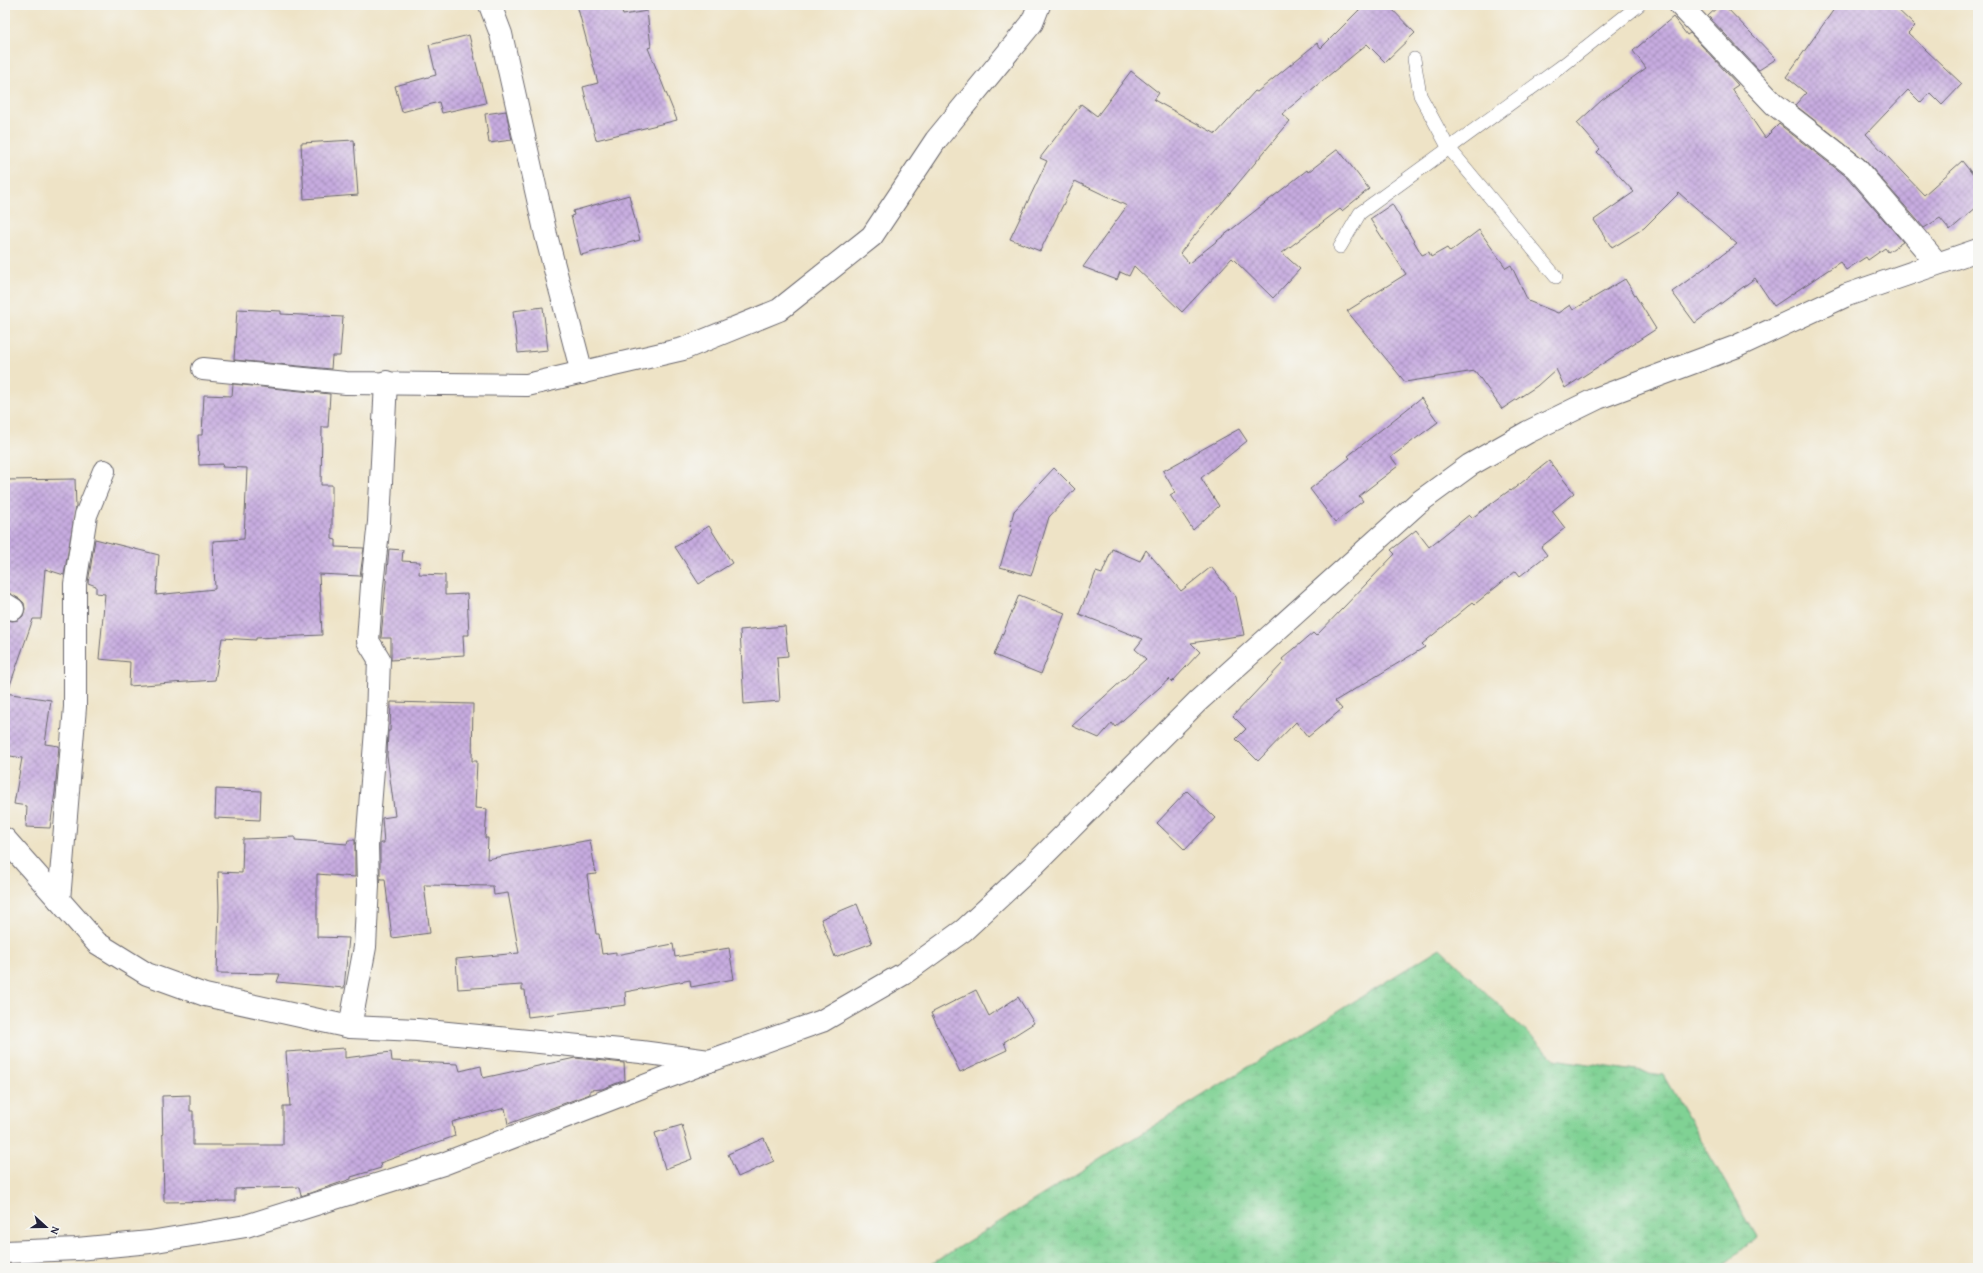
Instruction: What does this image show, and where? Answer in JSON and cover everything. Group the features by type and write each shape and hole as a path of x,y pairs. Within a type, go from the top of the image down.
{"street":[{"path":"490,5 501,34 546,235 582,373"},
{"path":"203,369 346,383 386,382 527,385 683,349 779,310 872,236 936,140 1032,22 1039,5"},
{"path":"1680,5 1774,104 1856,168 1937,263"},
{"path":"5,1252 77,1249 150,1242 246,1226 443,1164 709,1061 822,1020 903,974 964,930 1034,865 1198,701 1418,503 1470,465 1528,432 1598,398 1735,347 1847,295 1978,250"},
{"path":"350,1027 365,947 368,885 367,846 376,733 379,659 368,641 380,507 386,382"},
{"path":"59,900 75,707 75,584 86,515 104,471"},
{"path":"5,839 97,943 147,974 205,995 350,1027 417,1030 641,1052 709,1061"}],"lane":[{"path":"1340,247 1360,213 1448,147 1562,66 1639,5"},
{"path":"1414,59 1420,96 1448,147 1556,277"}],"green space":[{"path":"1440,948 1554,1059 1663,1075 1757,1237 1720,1268 925,1268"}],"building":[{"path":"577,5 620,5 623,15 647,11 651,47 648,48 677,120 596,140 583,87 598,83"},
{"path":"1364,5 1388,5 1415,33 1385,62 1367,44 1282,114 1290,121 1180,253 1189,263 1307,170 1308,172 1338,149 1369,189 1342,211 1340,209 1282,253 1300,269 1273,298 1232,258 1182,312 1134,266 1129,276 1120,272 1117,280 1083,267 1127,206 1075,181 1040,251 1010,239 1047,161 1040,158 1081,104 1097,116 1131,71 1159,93 1154,100 1216,134 1255,91 1257,92 1317,43 1321,48"},
{"path":"1720,5 1724,5 1776,59 1759,70 1708,16"},
{"path":"1837,5 1893,5 1915,26 1908,33 1962,84 1942,105 1930,93 1921,103 1908,90 1866,134 1924,195 1962,161 1978,181 1978,206 1950,230 1940,218 1924,228 1865,160 1795,105 1806,93 1786,77"},
{"path":"1673,17 1687,35 1690,33 1738,85 1732,89 1765,138 1779,124 1847,177 1903,242 1888,252 1885,248 1868,260 1866,257 1846,270 1840,262 1774,306 1755,278 1695,323 1672,292 1737,244 1679,193 1644,228 1612,248 1594,220 1634,192 1597,152 1600,149 1577,123 1602,100 1646,68 1633,51"},
{"path":"469,35 486,103 442,113 439,102 402,112 395,86 436,75 429,45"},
{"path":"506,111 512,140 489,143 485,114"},
{"path":"354,140 358,195 304,199 301,143"},
{"path":"629,195 640,240 581,255 571,216 574,215 573,211"},
{"path":"1392,204 1422,255 1429,252 1431,257 1447,248 1450,252 1479,230 1506,268 1511,265 1528,301 1558,313 1570,305 1573,310 1625,279 1656,329 1565,388 1556,369 1537,386 1502,409 1475,371 1405,382 1347,311 1406,274 1370,219"},
{"path":"543,307 548,350 518,353 513,311"},
{"path":"237,309 281,311 281,314 343,317 340,356 332,356 331,369 234,360"},
{"path":"233,384 330,394 328,427 322,427 321,485 332,485 332,539 336,540 336,547 364,548 360,576 319,574 322,635 256,638 256,640 222,638 215,680 129,686 130,662 99,659 105,594 96,593 96,586 88,583 95,539 159,555 156,595 215,589 213,541 244,539 247,468 222,467 223,464 199,465 198,435 202,435 204,395 232,396"},
{"path":"1421,398 1438,422 1391,457 1398,466 1359,496 1363,501 1335,522 1310,489 1350,458 1348,456"},
{"path":"1239,429 1247,441 1201,478 1219,506 1193,530 1170,495 1175,492 1163,471"},
{"path":"1549,461 1574,493 1552,511 1565,528 1541,547 1547,555 1520,576 1516,571 1475,604 1473,602 1422,644 1425,647 1335,701 1342,709 1308,737 1296,722 1258,761 1236,739 1246,729 1233,716 1284,662 1282,659 1313,633 1316,636 1395,554 1391,550 1416,530 1429,547 1469,515 1472,518 1510,490 1511,491"},
{"path":"1054,468 1075,489 1049,517 1031,576 1000,567 1012,527 1010,526 1014,511"},
{"path":"75,479 76,507 64,575 45,569 41,619 33,619 9,688 5,687 5,619 12,621 18,620 23,616 25,609 24,603 20,599 5,592 5,480"},
{"path":"709,526 732,563 699,584 675,547"},
{"path":"389,549 403,550 402,561 420,562 419,574 445,575 445,595 467,594 469,635 463,635 464,655 391,660 391,638 381,638"},
{"path":"1112,549 1140,561 1146,550 1181,591 1211,567 1236,597 1244,635 1191,643 1200,652 1172,682 1169,679 1115,727 1112,723 1099,738 1072,726 1146,659 1135,649 1143,639 1079,614 1096,572 1102,574"},
{"path":"1019,595 1065,613 1041,674 994,655"},
{"path":"785,626 788,656 777,657 780,701 744,704 740,630"},
{"path":"5,693 51,700 45,744 59,746 50,828 26,827 27,806 14,804 22,758 5,755"},
{"path":"391,702 473,704 472,761 477,761 475,808 487,809 485,838 488,838 487,859 590,840 596,874 587,875 596,934 599,934 602,954 616,952 616,955 673,944 675,957 729,948 734,979 691,987 690,980 625,992 626,1005 528,1017 525,990 522,990 522,985 458,989 456,959 519,953 508,893 494,895 493,886 424,885 430,933 392,938 385,879 380,879 380,843 384,843 382,818 395,816 387,756"},
{"path":"216,789 261,791 260,820 215,818"},
{"path":"1187,791 1215,818 1185,850 1157,823"},
{"path":"295,837 295,840 347,844 348,840 355,840 355,877 317,874 317,937 349,938 344,988 277,982 280,974 217,973 219,906 218,872 242,873 243,839"},
{"path":"857,904 872,943 835,957 821,919"},
{"path":"976,990 989,1016 1018,997 1034,1023 1004,1042 1007,1050 960,1072 931,1013"},
{"path":"345,1048 345,1058 391,1052 392,1061 458,1064 460,1071 481,1066 483,1078 575,1058 624,1063 625,1080 602,1089 590,1090 590,1094 508,1124 505,1108 452,1122 455,1136 380,1163 381,1168 351,1177 351,1179 301,1196 299,1187 235,1189 235,1201 164,1202 162,1096 190,1095 190,1111 193,1111 193,1145 283,1145 283,1106 290,1106 286,1052"},
{"path":"682,1125 692,1159 665,1169 655,1133"},
{"path":"764,1138 774,1161 738,1177 728,1154"}]}
